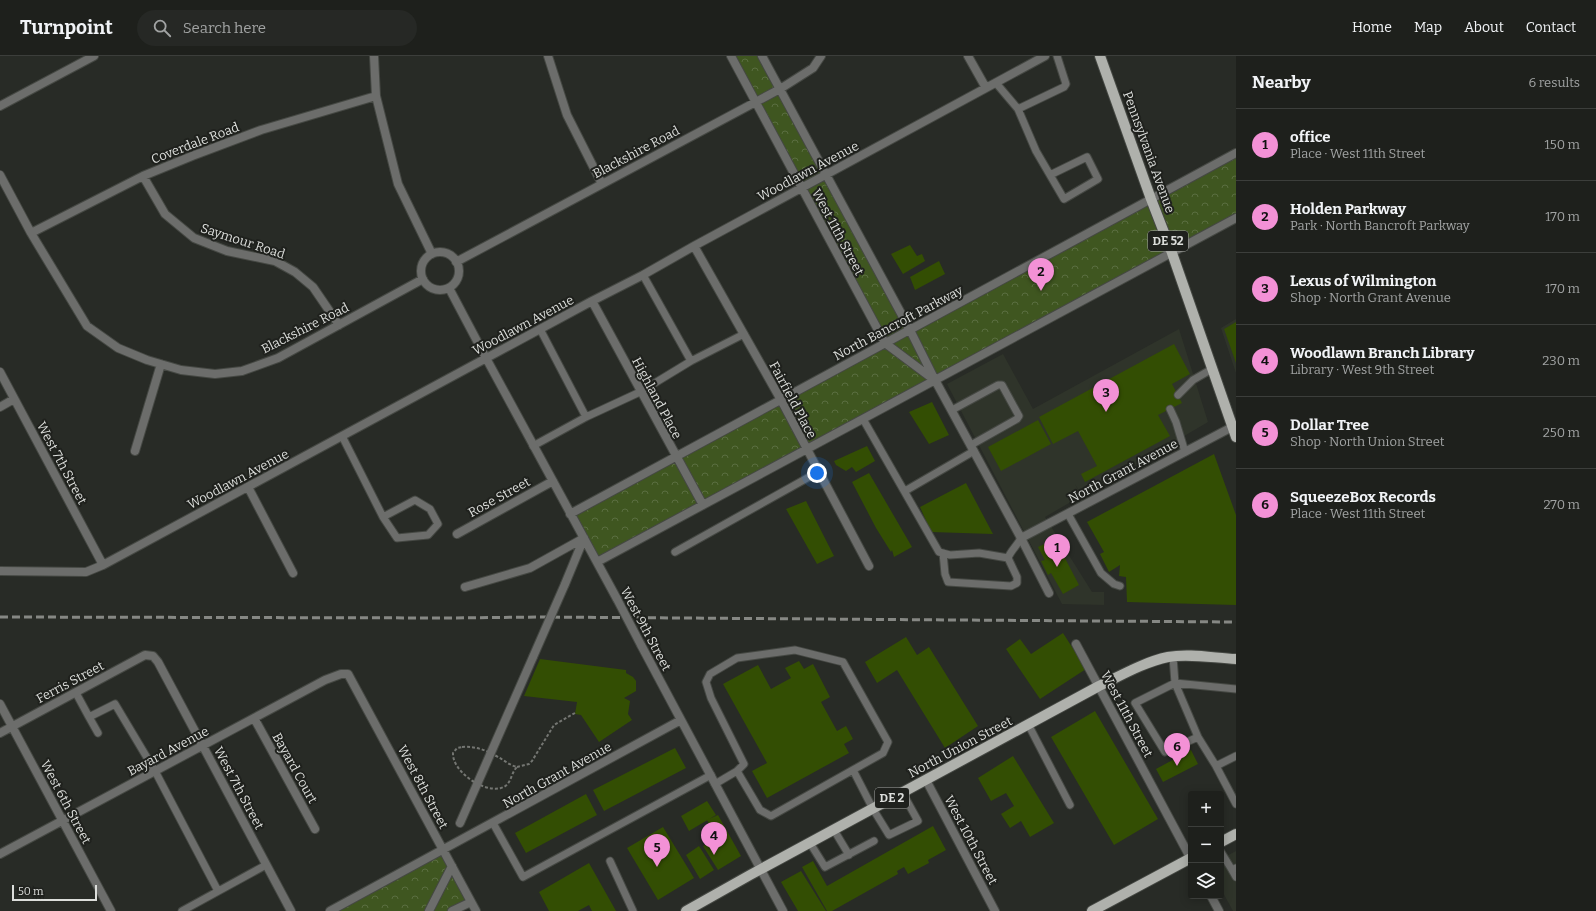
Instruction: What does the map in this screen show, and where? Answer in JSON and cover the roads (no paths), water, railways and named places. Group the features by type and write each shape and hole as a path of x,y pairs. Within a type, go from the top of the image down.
{"main road":[{"name":"Pennsylvania Avenue","path":"1100,56 1172,253 1212,369 1234,426 1236,438"},
{"name":"North Union Street","path":"686,911 1028,724 1099,686 1146,664 1160,659 1173,657 1236,659"},
{"path":"1224,840 1236,834"},
{"path":"1092,911 1188,860"}],"street":[{"path":"0,106 94,56"},
{"path":"374,56 376,96 398,184 432,254"},
{"path":"548,56 567,115 602,184"},
{"name":"West 11th Street","path":"730,56 885,343 935,380"},
{"name":"West 11th Street","path":"762,56 827,174 935,380 1021,538 1049,594"},
{"name":"Blackshire Road","path":"456,262 780,89 813,68 822,56"},
{"path":"968,56 986,88"},
{"name":"Woodlawn Avenue","path":"0,571 86,572 103,565 592,301 643,275 1045,56"},
{"name":"Coverdale Road","path":"32,233 143,176 261,130 376,96"},
{"name":"North Bancroft Parkway","path":"570,514 1236,153"},
{"name":"Blackshire Road","path":"0,176 87,326 118,348 147,360 181,370 215,374 242,371 278,358 423,279"},
{"name":"Saymour Road","path":"143,176 164,214 194,238 227,251 275,262 295,272 313,287 339,325"},
{"path":"597,562 1236,218"},
{"name":"Fairfield Place","path":"694,246 781,400 806,450 869,566"},
{"path":"445,253 451,256 456,262 459,271 458,277 456,282 449,288 442,290 434,289 427,285 423,279 421,271 423,264 432,254 445,253"},
{"name":"West 9th Street","path":"449,288 783,911"},
{"name":"Highland Place","path":"592,301 640,392 703,505"},
{"path":"135,450 161,364"},
{"name":"West 7th Street","path":"0,372 103,565"},
{"path":"0,407 14,399"},
{"name":"North Grant Avenue","path":"1021,538 1234,426"},
{"name":"Rose Street","path":"457,534 553,481"},
{"path":"248,487 293,573"},
{"path":"460,823 584,538"},
{"path":"465,587 530,568 584,538"},
{"name":"West 11th Street","path":"1076,644 1188,852"},
{"name":"Ferris Street","path":"0,733 145,655 153,656"},
{"name":"West 7th Street","path":"153,656 158,662 291,911"},
{"name":"Bayard Avenue","path":"0,854 325,680 333,676 348,674"},
{"name":"West 8th Street","path":"348,674 476,911"},
{"name":"West 6th Street","path":"0,704 111,911"},
{"name":"Bayard Court","path":"254,718 315,829"},
{"name":"North Grant Avenue","path":"330,911 681,720"},
{"name":"West 10th Street","path":"926,780 996,911"},
{"path":"429,911 452,866"},
{"path":"1213,899 1219,911"},
{"path":"452,911 471,902"}],"lane":[{"path":"1018,109 1064,87 1066,84 1057,56"},
{"path":"996,82 1018,109 1036,151 1050,175 1064,199 1098,179 1087,157 1050,175"},
{"path":"643,275 691,361"},
{"path":"540,329 586,417"},
{"path":"534,446 586,417 640,392 691,361 744,334"},
{"path":"1178,395 1193,380 1212,369"},
{"path":"905,491 1017,419 1019,416 1002,385 998,385 952,410"},
{"path":"1170,409 1176,422 1185,452"},
{"path":"863,419 939,552 950,555 979,553 1008,558"},
{"path":"342,436 383,517 397,538 428,536 438,524 430,509 415,500 383,517"},
{"path":"675,552 818,472"},
{"path":"1068,514 1101,573 1114,584 1120,586"},
{"path":"943,553 945,574 948,582 1011,586 1017,583 1017,577 1008,558 1011,550 1017,545 1021,538"},
{"path":"715,784 738,771 744,764 711,698 706,682 710,674 737,658 795,650 843,662 888,742 883,754 771,816 760,810 738,771"},
{"path":"1173,657 1176,683 1198,737 1216,766 1236,804"},
{"path":"1198,737 1165,752 1135,703 1176,683 1236,689"},
{"path":"76,693 98,733"},
{"path":"89,717 115,704 155,771 218,891"},
{"path":"1028,724 1070,805"},
{"path":"1216,766 1236,756"},
{"path":"853,770 889,835 918,821 902,792"},
{"path":"493,823 523,877 710,775"},
{"path":"834,830 849,854"},
{"path":"810,843 825,867 874,841"},
{"path":"1224,856 1235,872"},
{"path":"610,861 633,911"},
{"path":"182,911 266,865"}],"railway":[{"path":"0,617 540,617 1236,622"}],"place":[{"name":"Holden Parkway","path":"1041,291"},
{"name":"Lexus of Wilmington","path":"1106,412"},
{"name":"office","path":"1057,567"},
{"name":"SqueezeBox Records","path":"1177,766"},
{"name":"Woodlawn Branch Library","path":"714,855"},
{"name":"Dollar Tree","path":"657,867"}]}
